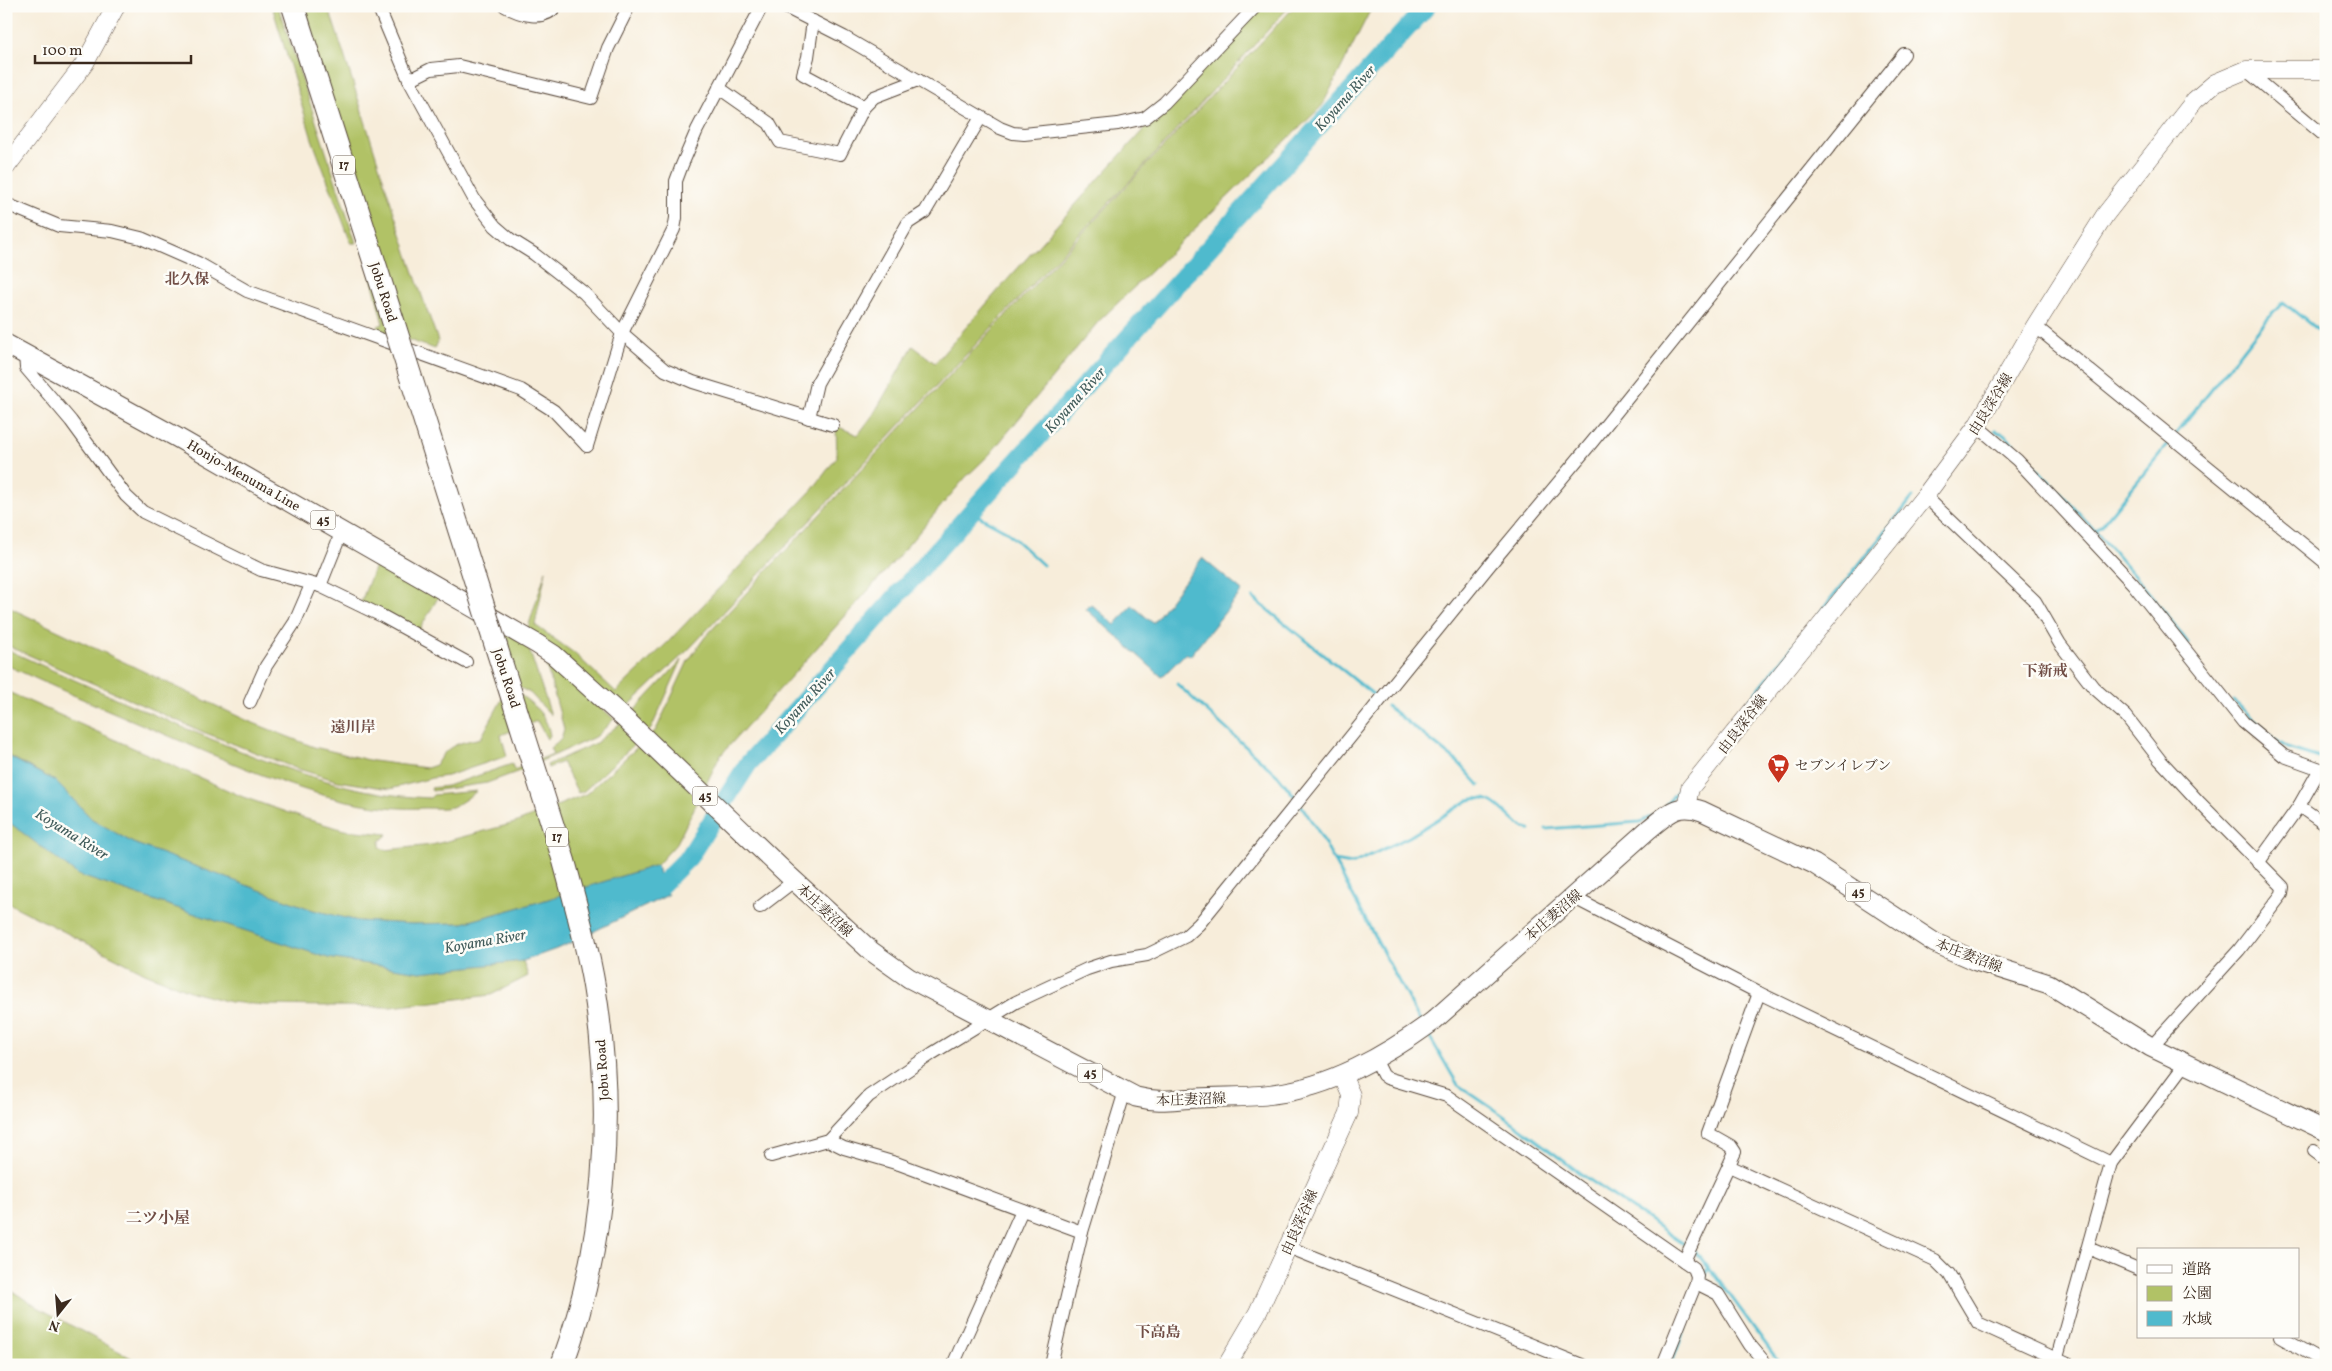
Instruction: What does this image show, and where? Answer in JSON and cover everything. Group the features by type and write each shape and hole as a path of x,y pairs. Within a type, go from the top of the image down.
{"highway":[{"name":"Jobu Road","path":"293,6 564,861 586,941 595,987 604,1078 604,1154 600,1202 586,1280 570,1343 562,1365"}],"main road":[{"path":"6,167 85,63 116,6"},
{"name":"由良深谷線","path":"1686,806 1690,788 1925,496 1977,426 2035,326 2105,215 2183,114 2205,90 2225,78 2246,70 2326,70"},
{"name":"Honjo-Menuma Line","path":"6,344 342,531 554,655 624,718 790,877"},
{"name":"本庄妻沼線","path":"790,877 851,935 909,978 1125,1091 1150,1100 1166,1102 1196,1098 1251,1097 1298,1089 1342,1075 1404,1042 1432,1022 1649,829 1670,812 1686,806 1702,810 1814,864 1914,930 1942,946 1976,961 2049,984 2151,1047 2326,1131"},
{"name":"由良深谷線","path":"1227,1365 1247,1334 1349,1113 1351,1095 1342,1075"}],"street":[{"path":"378,6 409,80 474,199 495,226 584,293 622,333 665,370 693,382 833,425"},
{"path":"505,6 537,17 551,12 556,6"},
{"path":"409,80 431,69 459,66 591,98 608,48 629,6"},
{"path":"6,204 59,226 112,230 141,238 198,263 247,291 522,390 534,396 558,414 587,446 622,333 674,229 676,218 676,181 697,130 762,6"},
{"path":"783,6 918,80 1007,132 1024,134 1118,124 1145,118 1164,103 1256,6"},
{"path":"813,21 808,57 803,74 864,107"},
{"path":"771,1156 828,1140 869,1096 987,1019 1042,988 1110,961 1147,955 1186,936 1199,924 1488,566 1594,441 1904,54"},
{"path":"2246,70 2326,137"},
{"path":"719,88 770,123 780,142 840,154 864,107 874,97 918,80"},
{"path":"809,418 817,383 908,222 925,212 981,117"},
{"path":"2035,326 2326,563"},
{"path":"25,354 26,368 72,421 122,491 143,512 261,570 315,586 382,616 466,662"},
{"path":"1977,426 2017,460 2133,584 2243,722 2284,756 2323,770 2258,863"},
{"path":"1925,496 2035,600 2060,644 2093,687 2126,716 2160,760 2283,887 2282,894 2239,950 2151,1047"},
{"path":"250,702 266,666 295,622 342,531"},
{"path":"2299,806 2326,825"},
{"path":"760,907 790,877"},
{"path":"1575,896 1580,901 1759,993 2112,1163"},
{"path":"1684,1261 1735,1152 1732,1146 1708,1133 1759,993"},
{"path":"1375,1059 1383,1075 1387,1078 1446,1096 1684,1261 1697,1272 1700,1284 1663,1365"},
{"path":"2057,1361 2112,1163 2186,1063"},
{"path":"1051,1365 1082,1232 1125,1091"},
{"path":"828,1140 844,1148 899,1164 1082,1232"},
{"path":"2314,1151 2326,1160"},
{"path":"1729,1166 1934,1260 1949,1274 1978,1323 2057,1361 2070,1365"},
{"path":"953,1365 1022,1210"},
{"path":"1288,1247 1582,1365"},
{"path":"2088,1248 2137,1269"},
{"path":"1700,1284 1718,1294 1750,1345 1767,1365"},
{"path":"2282,1338 2326,1363"}],"green space":[{"path":"272,6 278,6 356,243 351,243 312,139"},
{"path":"304,6 328,6 407,254 438,341 435,349 380,330 378,326 383,324"},
{"path":"1261,6 1290,6 1141,169 689,649 623,711 527,631 546,570 535,625 574,653 616,692 668,642 813,489 837,457 836,426 858,435 873,415 913,346 935,363 1008,279 1144,129 1149,121"},
{"path":"1295,6 1375,6 1370,11 1322,106 1098,322 990,454 965,478 891,565 720,756 677,843 657,865 539,902 463,923 413,924 358,921 313,910 133,843 92,819 55,781 6,754 6,691 243,797 344,830 388,834 380,841 380,847 385,850 432,845 515,823 586,794 656,730 688,661 705,637"},
{"path":"378,558 527,643 551,715 530,693 502,678 509,640 439,596 418,632 361,602"},
{"path":"6,606 248,721 314,747 373,761 427,768 436,765 440,758 454,746 481,738 508,688 522,696 535,707 545,720 550,736 547,739 537,721 501,735 507,756 447,776 390,789 338,781 295,768 203,732 6,645"},
{"path":"6,649 180,726 302,774 365,790 397,795 430,798 433,795 477,791 449,808 392,808 358,803 290,785 224,760 6,665"},
{"path":"544,657 614,719 597,736 517,772 487,783 432,791 431,788 447,786 512,764 514,770 553,754 550,748 561,739 564,729"},
{"path":"682,660 651,729 584,791 578,793 562,762 548,768 547,765 596,743 629,716"},
{"path":"6,820 78,875 328,958 420,972 523,961 528,976 491,995 391,1007 264,1005 230,1002 192,992 145,973 6,902"},
{"path":"6,1287 32,1304 144,1365 6,1365"}],"water":[{"path":"1202,558 1242,591 1190,656 1186,653 1162,677 1086,609 1091,604 1115,625 1132,605 1153,623"},
{"path":"6,755 55,781 92,819 133,843 313,910 358,921 413,924 463,923 539,902 657,865 661,885 668,895 562,947 523,961 420,972 328,958 78,875 6,820"}],"waterway":[{"name":"Koyama River","path":"639,894 661,885 689,857 748,764 971,512 1427,6"},
{"path":"2175,435 2258,330 2283,302 2326,337"},
{"path":"1995,431 2004,434 2052,484 2145,588 2188,643"},
{"path":"2094,531 2102,525 2171,440"},
{"path":"1820,613 1913,497"},
{"path":"971,512 1006,531 1043,565"},
{"path":"1253,598 1375,696"},
{"path":"1716,742 1809,626"},
{"path":"1177,684 1279,777 1296,798"},
{"path":"2234,701 2278,742 2290,749 2326,760"},
{"path":"1387,706 1459,763 1479,785"},
{"path":"1665,806 1683,784"},
{"path":"1334,861 1352,864 1409,837 1469,800 1479,798 1495,804 1515,821 1530,830"},
{"path":"1301,805 1318,831 1420,1021"},
{"path":"1546,829 1640,822 1652,816"},
{"path":"1428,1034 1458,1085 1511,1121 1581,1174 1687,1246"},
{"path":"1692,1249 1716,1276 1781,1365"},
{"path":"1703,1283 1708,1269"},
{"path":"1671,1365 1698,1295"}],"place":[{"name":"セブンイレブン","path":"1779,784"}],"district":[{"name":"北久保","path":"187,279"},
{"name":"下新戒","path":"2045,671"},
{"name":"遠川岸","path":"353,727"},
{"name":"二ツ小屋","path":"158,1217"},
{"name":"下高島","path":"1158,1332"}]}
